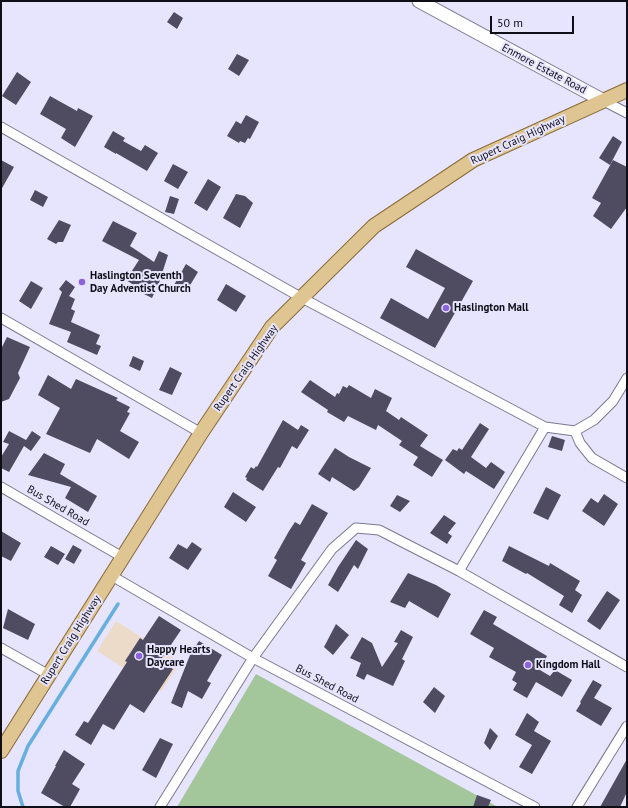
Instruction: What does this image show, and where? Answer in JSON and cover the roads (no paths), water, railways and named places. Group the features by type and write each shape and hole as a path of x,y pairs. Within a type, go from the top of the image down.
{"main road":[{"name":"Enmore Estate Road","path":"419,1 602,100"},
{"name":"Rupert Craig Highway","path":"1,752 201,433 272,327 374,226 474,160 602,100 627,90"}],"street":[{"name":"Enmore Estate Road","path":"602,100 627,113"},
{"path":"1,127 302,298 545,427 575,431 594,420 613,402 627,378"},
{"path":"1,318 201,433"},
{"path":"459,571 545,427"},
{"path":"575,431 580,443 592,458 627,478"},
{"name":"Bus Shed Road","path":"1,487 124,558"},
{"path":"160,807 253,658 332,550 356,528 379,530 459,571 627,667"},
{"name":"Bus Shed Road","path":"112,576 253,658 535,807"},
{"path":"1,648 49,674"},
{"path":"577,807 627,726"}],"waterway":[{"path":"23,807 18,791 18,771 28,746 118,604"}],"place":[{"name":"Haslington Seventh Day Adventist Church","path":"82,282"},
{"name":"Haslington Mall","path":"446,308"},
{"name":"Happy Hearts Daycare","path":"139,656"},
{"name":"Kingdom Hall","path":"528,665"}]}
